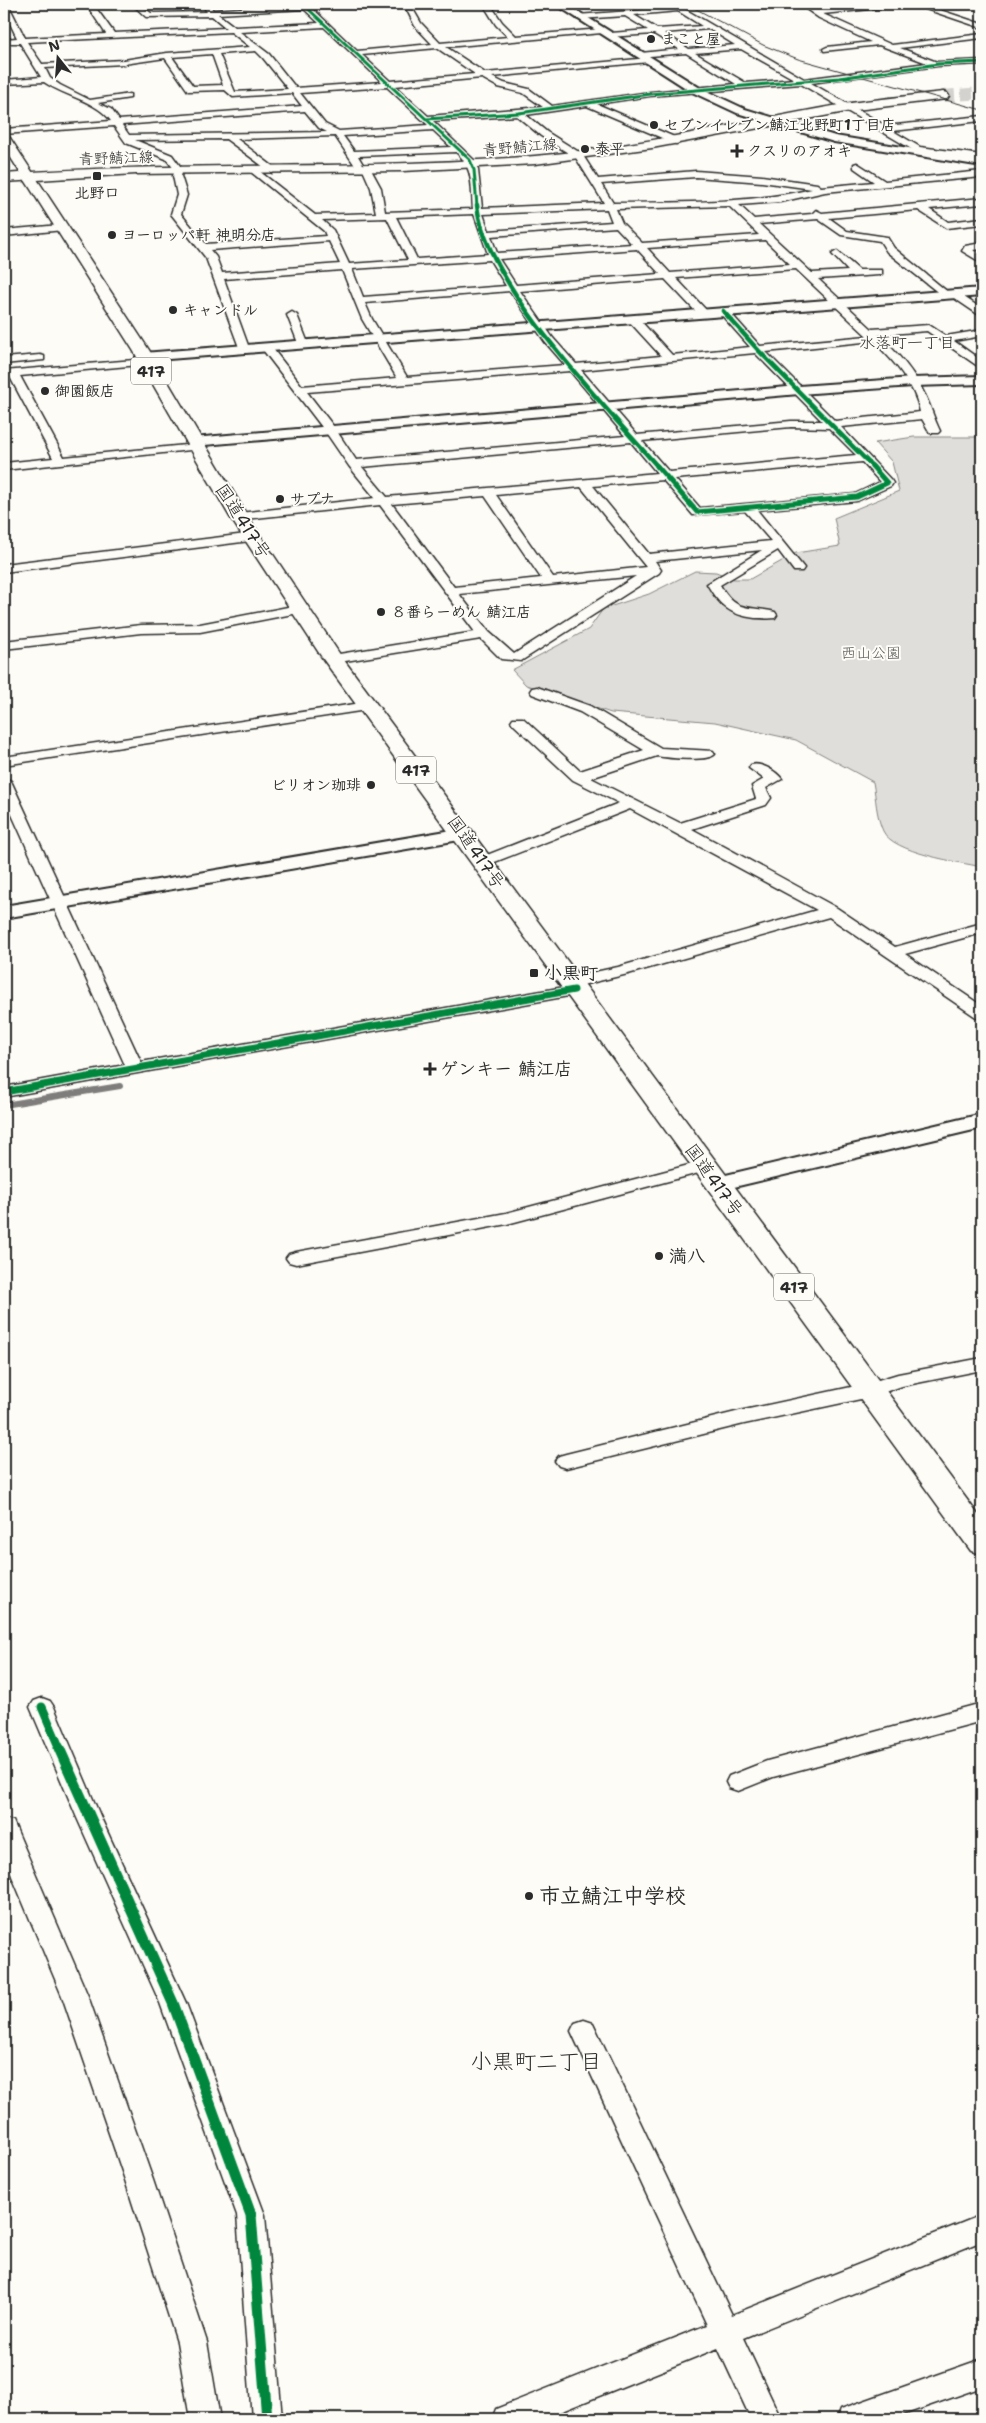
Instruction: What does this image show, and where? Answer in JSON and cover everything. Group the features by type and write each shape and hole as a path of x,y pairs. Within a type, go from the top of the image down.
{"main road":[{"name":"青野鯖江線","path":"4,178 179,170 272,170 473,165 579,156 676,141 846,108 944,96"},
{"name":"国道417号","path":"4,138 298,609 333,659 464,834 482,862 710,1175 982,1543"}],"street":[{"path":"4,4 22,40 46,79 57,88 108,111 116,125 133,144 169,157 179,170 177,176 182,195 176,214 204,247 219,276 244,348"},
{"path":"89,4 112,36"},
{"path":"135,4 149,15 349,4"},
{"path":"205,4 212,13 266,56 322,126 338,134 364,168 376,188 385,215 414,262"},
{"path":"407,4 418,24 437,45 501,85 526,91 551,108"},
{"path":"487,4 499,23 513,38"},
{"path":"560,4 696,90 741,111 834,139 982,163"},
{"path":"671,4 846,108 885,129 913,151 982,158"},
{"path":"803,4 880,43 938,64"},
{"path":"816,12 899,4"},
{"path":"915,4 982,26"},
{"path":"304,5 470,160 473,165 478,212 496,264 572,368 668,475 697,512 857,497 887,483 865,458 759,351 723,311"},
{"path":"580,17 681,9"},
{"path":"627,14 744,85"},
{"path":"4,41 326,25"},
{"path":"357,53 513,38 656,32 712,27"},
{"path":"844,34 859,33"},
{"path":"894,47 982,36"},
{"path":"827,49 880,43"},
{"path":"214,52 222,63 227,87 233,95 483,75 744,46"},
{"path":"39,66 124,62 167,55 258,49"},
{"path":"167,55 191,89 227,87"},
{"path":"426,119 519,113 696,90 838,78 938,64 982,62"},
{"path":"4,82 46,79"},
{"path":"90,102 127,96"},
{"path":"588,104 676,141"},
{"path":"4,132 116,125 308,108"},
{"path":"519,113 544,134 579,156 610,206 618,224 702,312"},
{"path":"196,137 200,118"},
{"path":"885,129 981,118"},
{"path":"127,138 338,134 434,127"},
{"path":"228,136 272,170"},
{"path":"354,154 459,149"},
{"path":"913,151 907,156 936,162 976,184"},
{"path":"857,166 884,184"},
{"path":"630,168 644,178"},
{"path":"254,170 328,230 377,337 403,380"},
{"path":"595,182 696,174 762,179 825,188"},
{"path":"314,218 732,203 793,197 825,188 982,174"},
{"path":"793,197 844,233 884,238 890,250 950,294 982,314"},
{"path":"752,222 982,201"},
{"path":"732,203 798,266 840,302 897,358 913,382 925,406 926,415 934,431"},
{"path":"920,207 946,225 982,221"},
{"path":"485,234 618,224"},
{"path":"4,233 60,228"},
{"path":"219,276 767,237"},
{"path":"204,247 332,238"},
{"path":"982,246 968,248 967,251 982,260"},
{"path":"837,254 856,273"},
{"path":"359,300 798,266"},
{"path":"810,276 879,272"},
{"path":"7,367 140,355 982,292"},
{"path":"292,315 303,343"},
{"path":"632,318 670,359"},
{"path":"300,389 572,368 759,351 929,328 982,366"},
{"path":"945,339 982,333"},
{"path":"265,346 300,389 353,464 384,501 392,515 484,635 506,656 516,658 655,570"},
{"path":"4,347 7,367 60,461"},
{"path":"7,367 47,358"},
{"path":"4,467 330,429 799,390 913,382 982,380"},
{"path":"353,464 791,424 831,425 926,415"},
{"path":"239,517 384,501 865,458"},
{"path":"584,483 655,570"},
{"path":"488,492 550,581"},
{"path":"748,507 798,568"},
{"path":"4,568 254,537"},
{"path":"646,558 780,544"},
{"path":"770,615 741,612 724,604 713,584 780,544"},
{"path":"450,591 655,570"},
{"path":"4,645 141,628 163,631 226,623 298,609"},
{"path":"333,659 484,635"},
{"path":"538,691 585,710 656,751 667,754 708,754"},
{"path":"4,761 368,706"},
{"path":"518,721 578,777 680,828 831,911 982,1014"},
{"path":"578,777 656,751"},
{"path":"680,828 761,802 764,798 759,791 759,786 774,779 756,768"},
{"path":"4,781 135,1068"},
{"path":"482,862 630,804"},
{"path":"4,912 464,834"},
{"path":"4,1092 572,986 831,911"},
{"path":"893,952 982,928"},
{"path":"296,1258 506,1218 982,1120"},
{"path":"566,1461 744,1417 870,1390 898,1380 982,1364"},
{"path":"42,1707 93,1827 173,2003 251,2215 267,2419"},
{"path":"738,1782 767,1770 982,1712"},
{"path":"4,1828 75,1996 139,2180 192,2342 205,2419"},
{"path":"584,2030 766,2419"},
{"path":"519,2417 982,2228"},
{"path":"852,2419 982,2373"}],"green space":[{"name":"西山公園","path":"914,437 982,437 982,867 913,851 889,839 883,831 879,819 873,782 796,740 715,722 611,713 526,685 512,670 589,629 603,609 649,594 695,571 716,572 734,579 750,579 796,553 840,546 834,518 899,491 892,462 875,443"}],"waterway":[{"path":"4,1105 120,1086"}],"tunnel":[{"path":"943,96 982,93"}],"tram line":[{"path":"687,4 763,45 798,59 982,110"}],"cycle path":[{"path":"303,4 470,160 474,170 478,212 496,264 549,340 697,512 857,497 887,483 865,458 759,351 723,311"},
{"path":"426,119 519,113 650,94 839,78 938,64 982,62"},
{"path":"4,1092 574,990"},
{"path":"42,1707 89,1818 173,2003 251,2215 267,2419"}],"place":[{"name":"まこと屋","path":"651,39"},
{"name":"セブンイレブン鯖江北野町1丁目店","path":"654,125"},
{"name":"泰平","path":"585,149"},
{"name":"クスリのアオキ","path":"737,151"},
{"name":"北野口","path":"97,176"},
{"name":"ヨーロッパ軒 神明分店","path":"112,235"},
{"name":"キャンドル","path":"173,310"},
{"name":"御園飯店","path":"45,391"},
{"name":"サプナ","path":"280,499"},
{"name":"８番らーめん 鯖江店","path":"381,612"},
{"name":"ビリオン珈琲","path":"371,785"},
{"name":"小黒町","path":"534,973"},
{"name":"ゲンキー 鯖江店","path":"430,1069"},
{"name":"満八","path":"659,1256"},
{"name":"市立鯖江中学校","path":"529,1896"}],"district":[{"name":"水落町一丁目","path":"907,342"},
{"name":"小黒町二丁目","path":"536,2061"}]}
